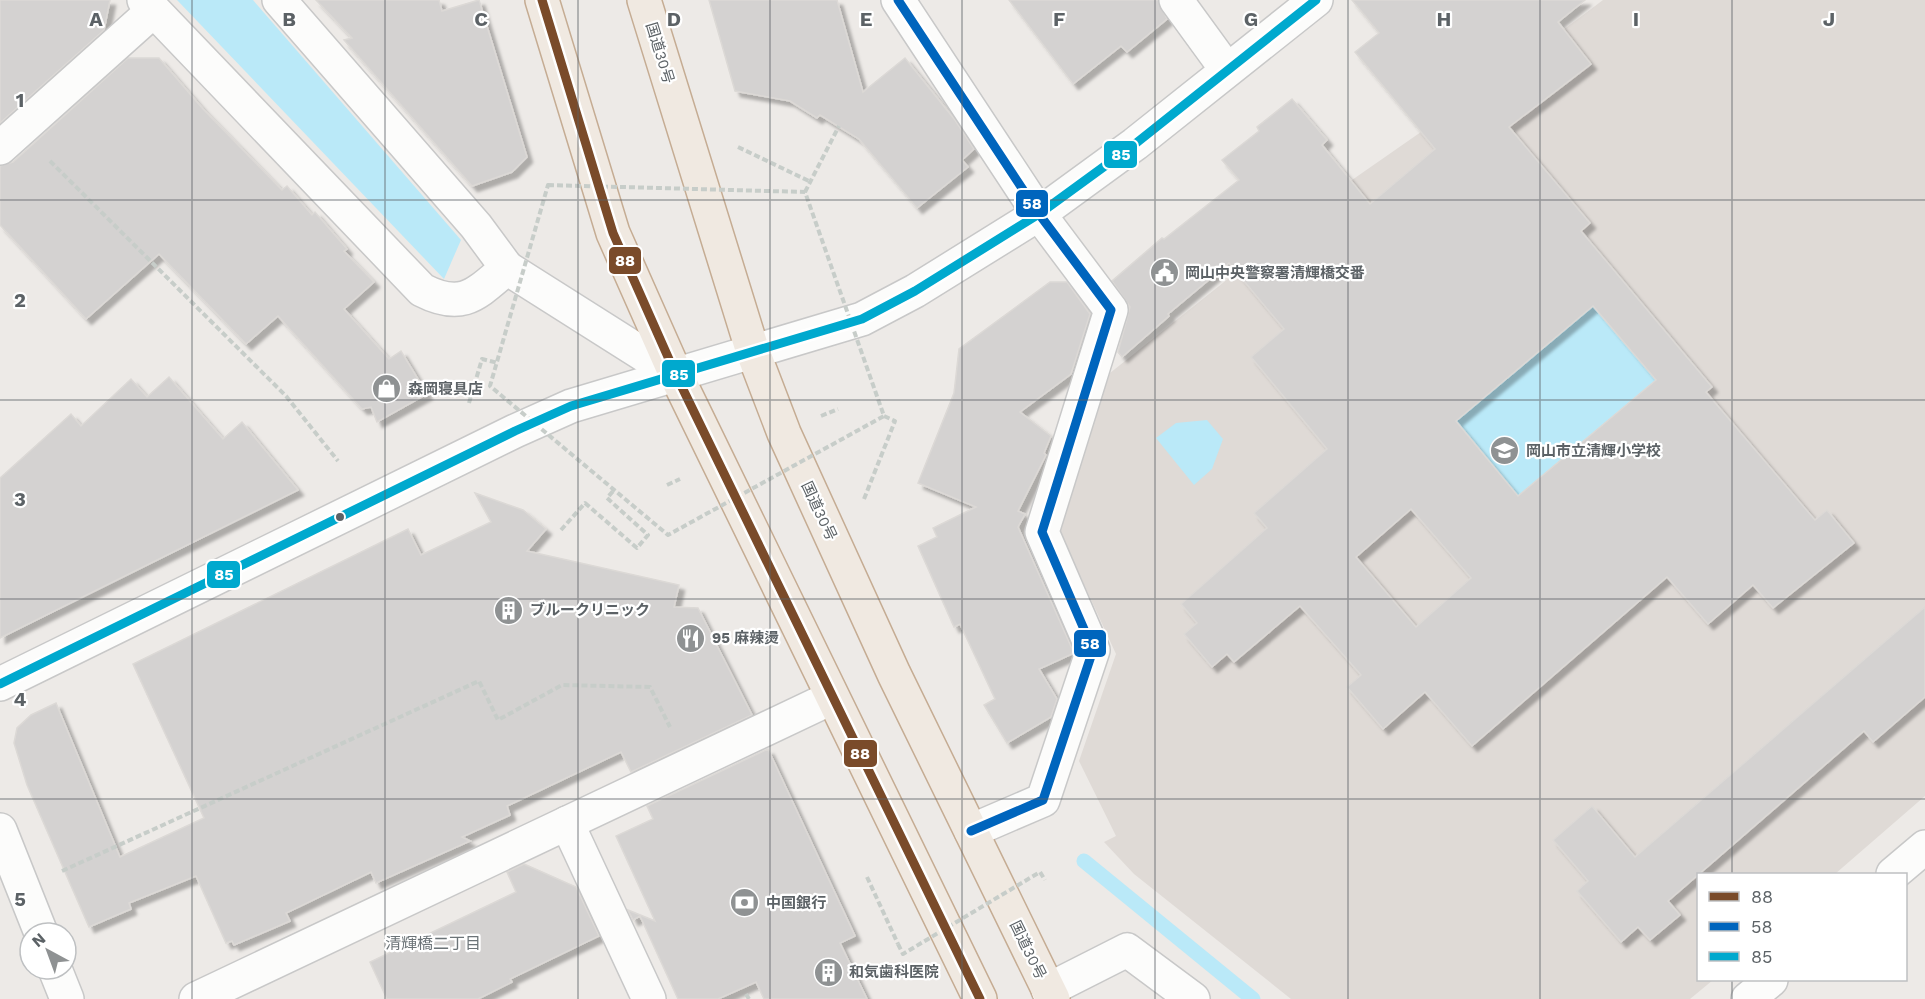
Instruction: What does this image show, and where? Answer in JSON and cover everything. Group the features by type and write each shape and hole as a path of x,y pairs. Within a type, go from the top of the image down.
{"highway":[{"path":"542,0 613,233 676,375 831,698 980,999"},
{"name":"国道30号","path":"644,0 753,352 784,434 894,674 1050,994"}],"street":[{"path":"279,0 476,226 507,268 676,375"},
{"path":"898,0 1039,214 1111,310 1042,532 1093,650 1043,800 971,831"},
{"path":"1176,0 1227,70"},
{"path":"0,684 515,430 571,406 862,319 915,291 1039,214 1135,144 1316,0"},
{"path":"10,139 149,5 422,290 436,297 455,301 468,298 507,268"},
{"path":"196,999 831,698"},
{"path":"567,823 649,999"},
{"path":"0,830 35,921"},
{"path":"1894,873 1923,850"},
{"path":"1050,994 1127,950 1193,999"},
{"path":"60,981 67,999"},
{"path":"1748,999 1770,981"}],"path":[{"path":"805,192 839,126"},
{"path":"10,139 286,396 338,461"},
{"path":"738,147 811,182"},
{"path":"805,192 548,185 490,386 668,535 884,416"},
{"path":"805,192 884,416 895,421 864,498"},
{"path":"462,407 471,402 482,359 498,363"},
{"path":"561,530 585,503 637,548 648,535 607,498 614,490"},
{"path":"23,889 479,681 498,720 562,685 650,687 688,766"},
{"path":"867,877 903,954 1040,872 1045,880"},
{"path":"746,994 749,999"}],"shaded area":[{"name":"岡山市立清輝小学校","path":"1603,0 1925,0 1925,796 1836,873 1697,873 1697,981 1712,981 1690,999 1291,999 1134,874 1104,842 1116,836 1079,761 1116,654 1058,528 1110,373 1352,180 1510,70"}],"water":[{"path":"177,0 253,0 461,240 444,279"},
{"path":"1593,306 1656,380 1518,496 1456,421"},
{"path":"1207,420 1223,439 1212,469 1194,485 1156,438 1176,423"}],"building":[{"path":"0,0 110,0 104,30 0,123"},
{"path":"316,0 439,0 442,11 479,0 527,157 512,172 472,186 344,40 352,38"},
{"path":"709,0 837,0 863,92 905,58 955,120 974,149 962,160 968,167 917,208 859,139 820,115 817,118 790,101 735,91"},
{"path":"1009,0 1158,0 1167,19 1127,52 1121,46 1073,84"},
{"path":"1352,0 1585,0 1558,22 1591,64 1509,127 1590,223 1581,231 1712,387 1706,392 1815,520 1827,510 1854,543 1773,608 1753,585 1708,624 1667,577 1472,746 1425,692 1383,729 1347,687 1361,675 1300,606 1234,662 1227,654 1212,667 1184,634 1197,623 1181,604 1267,528 1254,513 1327,449 1251,357 1284,329 1229,263 1168,314 1169,316 1122,357 1118,352 1130,307 1112,281 1162,238 1164,239 1239,180 1222,160 1259,131 1257,127 1292,99 1327,140 1322,145 1370,204 1435,149 1355,52 1379,33","holes":["1593,306 1656,380 1518,496 1456,421","1411,509 1471,578 1416,627 1356,557"]},
{"path":"128,58 159,58 203,109 282,190 287,186 312,215 315,212 347,249 344,251 374,282 344,309 389,359 401,351 427,394 377,422 371,407 362,409 278,316 246,344 159,254 86,319 0,225 0,166 13,162"},
{"path":"1050,282 1067,282 1090,314 1071,374 1020,412 1051,436 1044,453 1046,455 1018,511 1025,514 1018,527 1073,651 1072,654 1039,669 1057,699 1051,717 1007,743 984,705 995,699 960,624 954,627 918,546 937,537 933,528 976,507 918,483 954,393 959,349"},
{"path":"169,377 223,439 242,422 298,490 0,638 0,478 71,414 81,426 131,379 147,397"},
{"path":"475,493 523,510 546,529 527,551 679,585 674,607 698,608 752,715 631,772 621,752 507,806 510,815 462,837 470,841 376,883 371,872 286,913 290,921 234,945 232,941 226,943 196,876 129,903 131,909 89,927 27,785 14,743 17,728 31,715 56,703 120,857 204,818 133,664 408,529 421,555 491,522"},
{"path":"1925,607 1925,697 1873,742 1864,731 1700,873 1697,873 1697,876 1668,901 1680,915 1650,940 1638,927 1621,942 1577,891 1588,881 1553,840 1592,806 1635,857"},
{"name":"中国銀行","path":"768,749 855,936 840,943 867,999 764,999 756,982 718,999 678,999 640,916 633,920 628,910 655,921 616,836 653,819 647,806"},
{"path":"524,864 576,887 599,936 510,979 512,982 478,999 387,999 370,962 516,892 507,872"}],"waterway":[{"path":"1084,861 1253,999"}],"transit line":[{"name":"88","path":"542,0 613,233 676,375 980,999"},
{"name":"58","path":"898,0 1039,214 1111,310 1042,532 1093,650 1043,800 971,831"},
{"name":"85","path":"0,684 515,431 571,406 862,319 915,291 1039,214 1135,144 1316,0"}],"place":[{"name":"岡山中央警察署清輝橋交番","path":"1164,273"},
{"name":"森岡寝具店","path":"387,389"},
{"name":"岡山市立清輝小学校","path":"1505,451"},
{"name":"ブルークリニック","path":"509,610"},
{"name":"95 麻辣燙","path":"691,638"},
{"name":"中国銀行","path":"745,903"},
{"name":"和気歯科医院","path":"828,972"}],"district":[{"name":"清輝橋二丁目","path":"433,943"}]}
